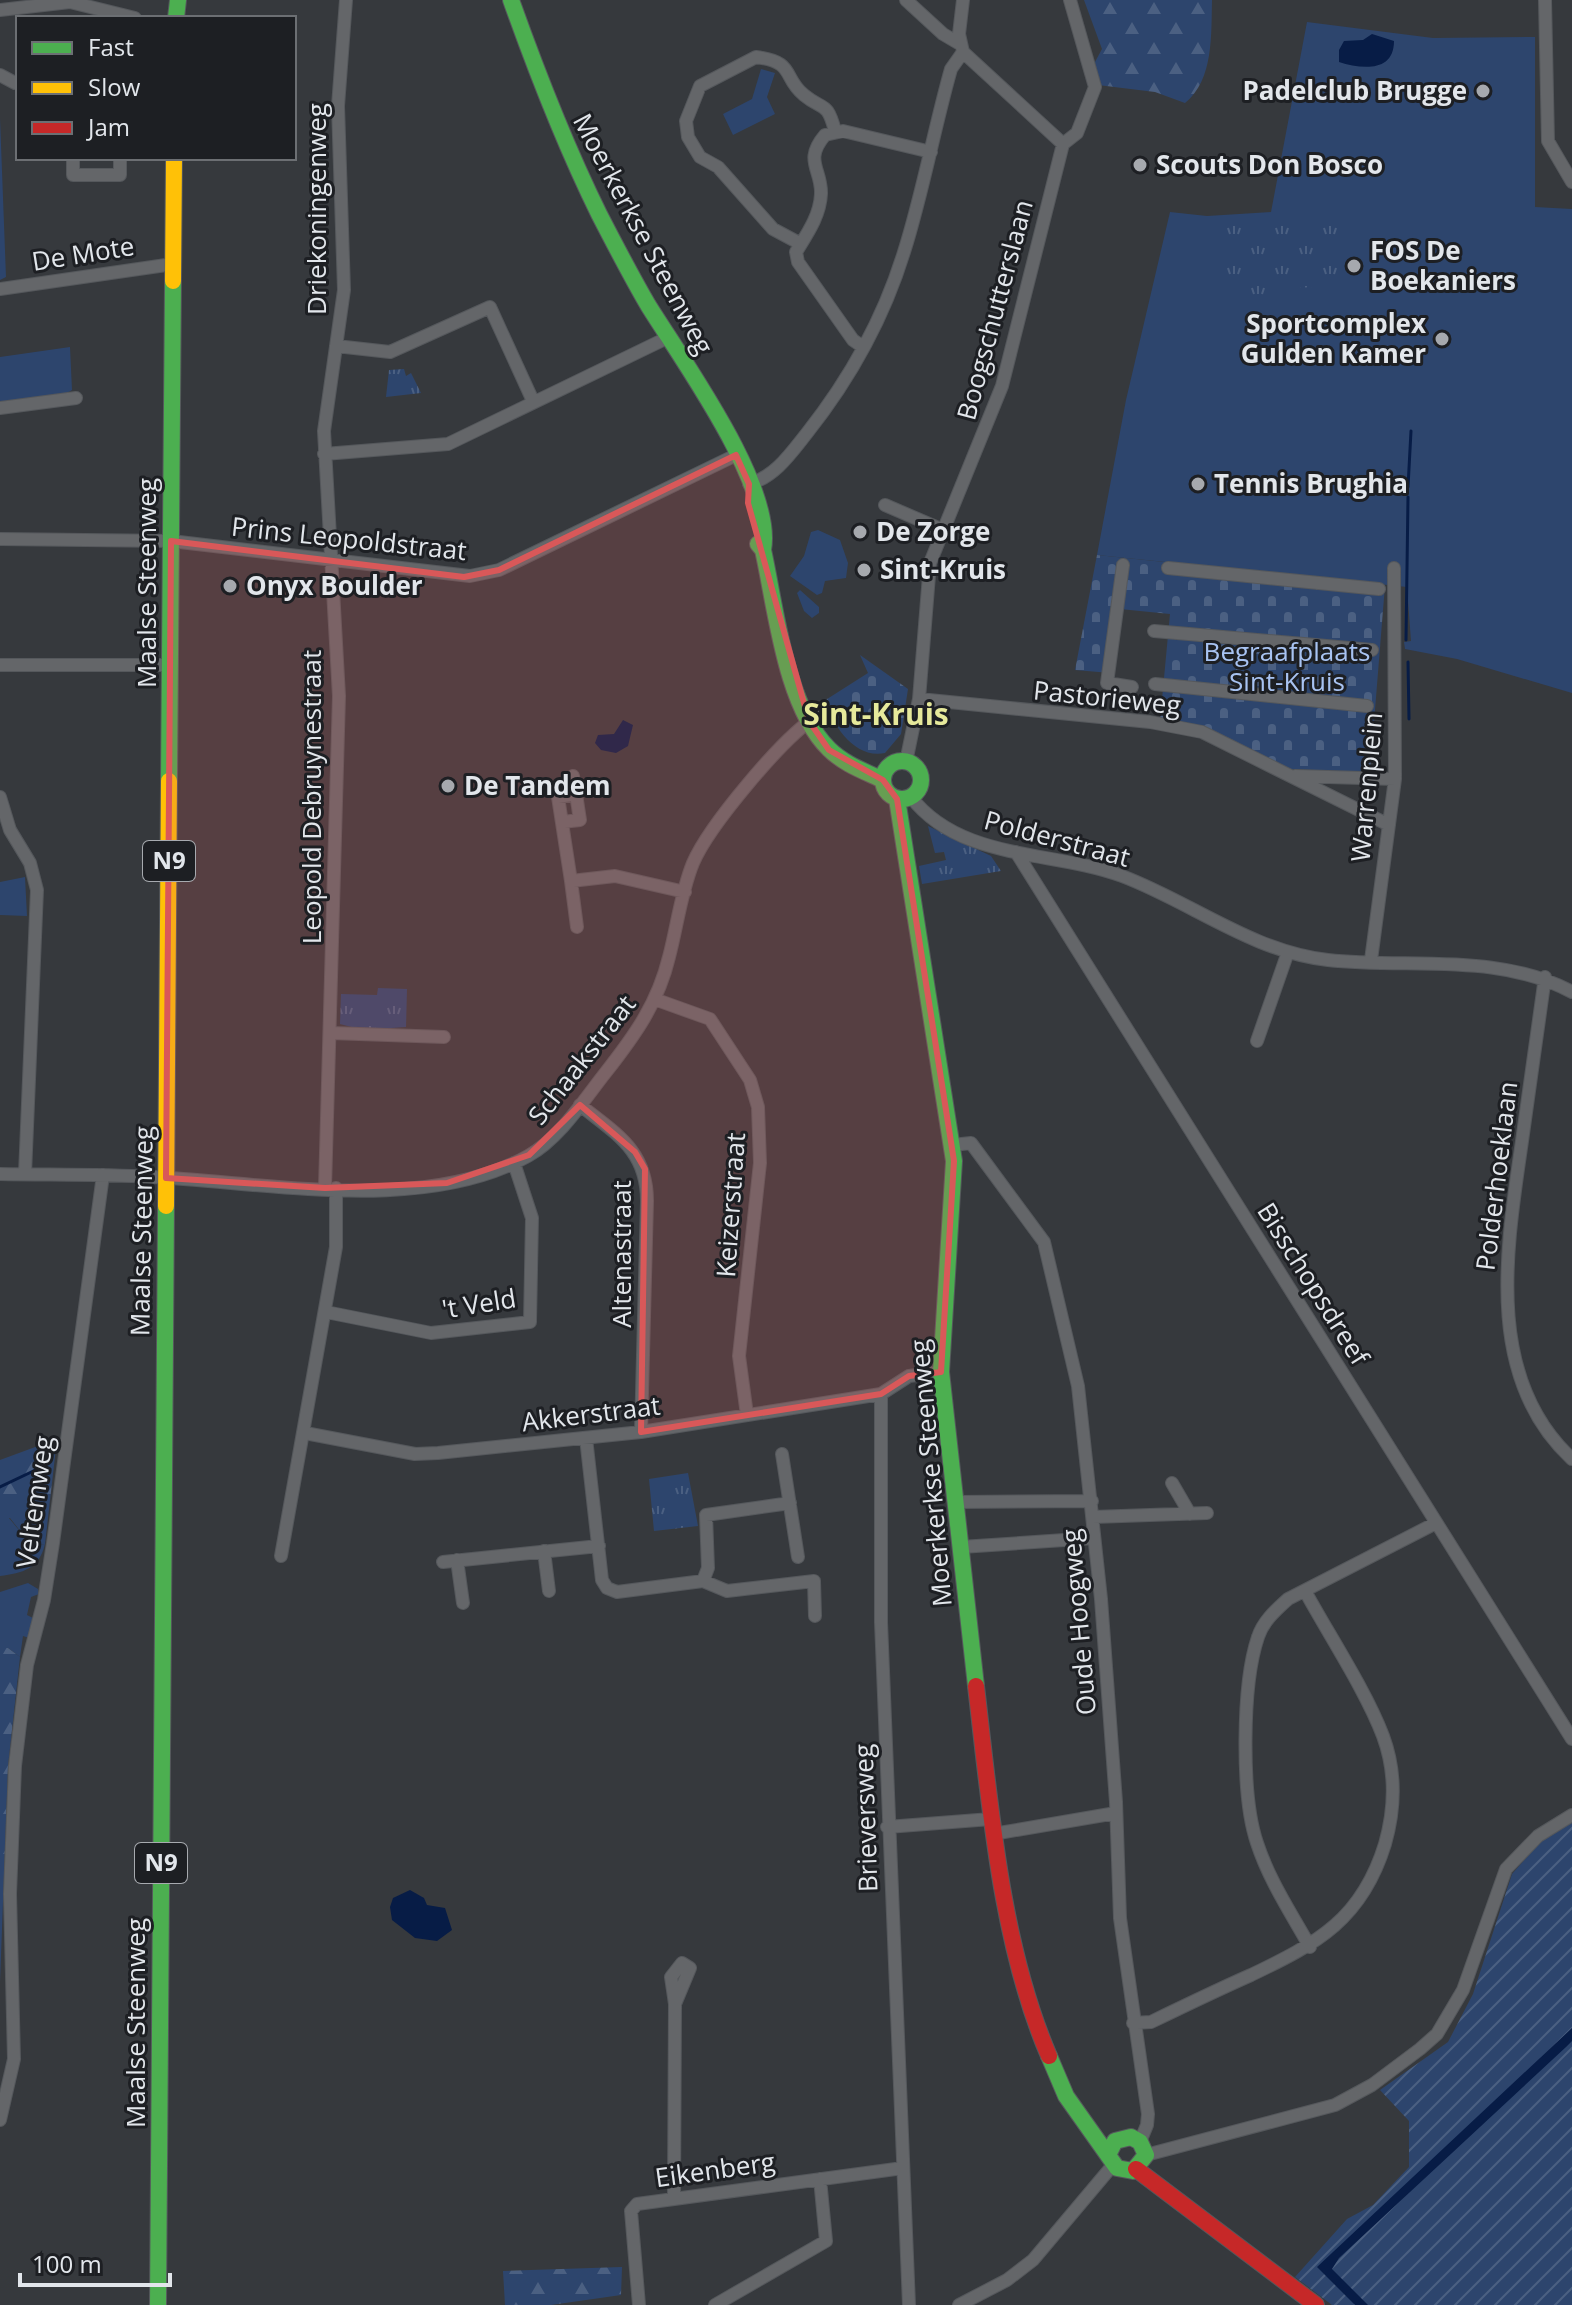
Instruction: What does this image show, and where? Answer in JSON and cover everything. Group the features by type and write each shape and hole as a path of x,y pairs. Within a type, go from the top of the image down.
{"street":[{"name":"Driekoningenweg","path":"330,562 324,454 344,290 338,106 346,0"},
{"name":"Moerkerkse Steenweg","path":"511,0 561,136 637,286 736,455 757,500 767,541 763,550 781,638 823,743 836,755 886,774"},
{"path":"906,0 962,48 1063,144 1077,133 1095,87 1070,0"},
{"path":"749,484 763,480 791,453 816,421 863,347 904,253 951,69 962,48 963,0"},
{"path":"1545,0 1548,141 1572,182"},
{"path":"0,10 70,2 127,16"},
{"path":"801,244 773,229 718,167 703,161 688,137 687,117 700,86 748,59 761,58 777,62 790,72 804,96 826,108 835,131"},
{"path":"0,75 15,83"},
{"path":"863,347 853,340 803,269 796,252 810,232 821,198 813,161 817,147 825,135 835,131 931,152"},
{"name":"Boogschutterslaan","path":"906,762 919,699 925,593 930,563 1002,386 1063,144"},
{"path":"73,160 73,175 120,175 120,160"},
{"name":"Maalse Steenweg","path":"158,2305 174,160"},
{"name":"De Mote","path":"0,289 173,264"},
{"path":"336,346 390,352 490,307 533,401"},
{"path":"324,454 441,446 669,337"},
{"path":"0,408 76,398"},
{"name":"Prins Leopoldstraat","path":"0,539 171,541 456,577 490,573 736,455"},
{"path":"885,505 943,530"},
{"name":"Leopold Debruynestraat","path":"281,1556 336,1247 330,1188 339,696 330,562"},
{"path":"1123,565 1107,683 1132,687"},
{"path":"1168,568 1379,589"},
{"name":"Warrenplein","path":"1371,960 1395,779 1394,568"},
{"path":"1154,631 1372,650"},
{"path":"0,665 170,665"},
{"path":"1155,684 1367,706"},
{"name":"Pastorieweg","path":"919,699 1150,722 1202,732 1389,825"},
{"name":"Schaakstraat","path":"0,1174 103,1175 330,1188 447,1183 514,1163 543,1145 580,1105 657,1000 693,863 781,745 813,719"},
{"path":"906,762 915,767 920,782 904,798 887,792 886,774 906,762"},
{"path":"1287,773 1395,779"},
{"path":"573,776 576,794 558,797 577,927"},
{"path":"0,797 10,830 30,863 37,890 25,1174"},
{"name":"Moerkerkse Steenweg","path":"904,798 898,823 952,1145 953,1203 941,1372 992,1827 1031,2010 1054,2071 1089,2130 1128,2157 1166,2190 1316,2305"},
{"name":"Polderstraat","path":"904,798 926,816 958,834 1016,852 1121,875 1215,921 1288,952 1328,960 1469,965 1545,977 1572,992"},
{"path":"898,823 915,814 926,816"},
{"name":"Bisschopsdreef","path":"1016,852 1572,1739"},
{"path":"571,881 615,876 685,892"},
{"path":"1257,1041 1288,952"},
{"name":"Polderhoeklaan","path":"1545,977 1507,1246 1506,1282 1510,1334 1532,1404 1572,1459"},
{"name":"Keizerstraat","path":"657,1000 710,1019 750,1080 758,1107 762,1146 739,1356 747,1415"},
{"path":"331,1033 444,1037"},
{"name":"Altenastraat","path":"580,1105 635,1152 645,1169 647,1201 641,1432"},
{"name":"Oude Hoogweg","path":"952,1145 971,1143 1044,1242 1078,1386 1092,1501 1116,1813 1120,1918 1148,2114 1128,2157"},
{"name":"'t Veld","path":"326,1312 431,1333 530,1322 532,1218 514,1163"},
{"name":"Veltemweg","path":"0,2120 14,2059 10,1894 15,1766 27,1665 44,1600 53,1543 103,1175"},
{"path":"881,1394 909,1376 941,1372"},
{"name":"Akkerstraat","path":"305,1433 415,1454 641,1432 881,1394"},
{"name":"Brieversweg","path":"881,1394 879,1493 887,1827 909,2305"},
{"path":"586,1438 602,1580 607,1588 617,1592 703,1581 727,1591 814,1581 815,1616"},
{"path":"782,1454 798,1557"},
{"path":"1172,1483 1190,1514"},
{"path":"956,1502 1092,1501"},
{"path":"703,1581 708,1568 706,1515 790,1503"},
{"path":"1093,1517 1207,1513"},
{"path":"1310,1947 1268,1872 1249,1819 1245,1773 1258,1634 1272,1614 1305,1591 1436,1523"},
{"path":"961,1547 1094,1538"},
{"path":"443,1562 599,1546"},
{"path":"544,1551 549,1591"},
{"path":"457,1560 463,1603"},
{"path":"1133,2023 1151,2022 1310,1947 1344,1918 1377,1870 1391,1824 1394,1795 1383,1735 1305,1591"},
{"path":"887,1827 992,1827 1116,1813"},
{"path":"959,2305 1020,2270 1128,2157 1335,2105 1372,2085 1420,2049 1437,2034 1463,1990 1506,1869 1538,1836 1572,1815"},
{"path":"674,2198 675,2004"},
{"name":"Eikenberg","path":"639,2305 631,2211 643,2202 903,2168"},
{"path":"715,2305 826,2241 820,2179"}],"highlighted area":[{"path":"736,455 749,484 748,503 809,721 829,750 883,780 897,799 954,1161 941,1372 909,1376 881,1394 641,1432 645,1169 635,1152 580,1105 529,1155 447,1183 325,1188 166,1178 171,541 464,577 499,570"}],"green space":[{"path":"1084,0 1212,0 1206,69 1201,82 1185,103 1155,92 1098,85 1095,62 1102,49"},
{"name":"Sportcomplex Gulden Kamer","path":"1307,22 1433,38 1535,37 1535,207 1572,209 1572,693 1457,659 1405,649 1404,642 1411,641 1407,587 1097,555 1126,400 1170,212 1207,216 1271,212"},
{"path":"761,69 775,73 767,97 775,114 733,135 723,114 752,99"},
{"path":"0,118 6,277 0,280"},
{"path":"1339,218 1338,294 1309,287 1279,293 1263,303 1224,304 1221,225"},
{"path":"70,347 72,390 60,397 0,404 0,357"},
{"path":"404,369 406,376 411,373 421,393 386,397 389,370"},
{"path":"818,530 840,540 848,563 846,578 825,581 822,593 817,595 790,576 804,556 811,532"},
{"name":"Begraafplaats Sint-Kruis","path":"1097,555 1385,585 1370,772 1288,769 1160,721 1170,614 1120,609 1111,673 1075,670"},
{"path":"800,590 819,607 819,613 812,618 804,611 797,593"},
{"path":"860,655 908,689 901,734 885,753 874,754 855,746 833,721 824,701 868,673"},
{"path":"928,826 991,856 1001,871 922,884 919,866 946,860 944,852 935,853"},
{"path":"25,877 27,916 0,915 0,882"},
{"path":"378,988 407,989 406,1027 363,1030 340,1024 341,994 377,995"},
{"path":"57,1439 45,1544 32,1546 10,1518 0,1518 0,1460"},
{"path":"688,1473 698,1526 654,1531 649,1479"},
{"path":"0,1518 9,1518 32,1546 45,1544 39,1559 29,1568 0,1576"},
{"path":"28,1583 38,1589 39,1594 31,1597 27,1615 35,1619 29,1638 23,1636 20,1657 8,1648 0,1648 0,1592"},
{"path":"0,1648 8,1648 20,1657 8,1766 0,1982"},
{"path":"1572,1821 1572,2305 1332,2305 1295,2277 1347,2219 1373,2205 1409,2167 1409,2121 1380,2090 1448,2042 1473,1994 1512,1874 1541,1841"},
{"path":"622,2267 621,2295 551,2305 505,2305 503,2271"}],"shaded area":[{"path":"1372,34 1394,41 1388,59 1382,64 1366,67 1339,62 1339,50 1344,41 1363,40"},
{"path":"623,720 633,725 628,746 616,753 601,750 595,743 598,735 614,734"},
{"path":"410,1890 424,1898 427,1905 445,1908 452,1930 437,1941 415,1938 392,1920 390,1907 393,1898"},
{"path":"1572,2028 1572,2041 1566,2047 1339,2258 1332,2269 1368,2305 1355,2305 1317,2267"}],"waterway":[{"path":"1408,487 1411,431"},
{"path":"1406,640 1408,497"},
{"path":"1408,662 1409,719"},
{"path":"0,1487 44,1466"}],"traffic: fast":[{"path":"176,16 178,0"},
{"path":"511,0 552,108 599,214 648,305 723,424 741,459 763,524 763,550"},
{"path":"169,781 173,281"},
{"path":"758,544 763,550 784,655 802,708 829,749 854,767 883,780"},
{"path":"902,761 915,767 921,780 915,793 902,799 889,793 883,780 889,767 902,761"},
{"path":"897,799 954,1161 941,1372 976,1686"},
{"path":"158,2305 166,1206"},
{"path":"1049,2056 1066,2096 1117,2168 1133,2171 1146,2155 1140,2142 1131,2137 1115,2141 1109,2153"}],"traffic: slow":[{"path":"173,281 174,160"},
{"path":"166,1206 169,781"}],"traffic: jam":[{"path":"976,1686 1008,1922 1019,1968 1049,2056"},
{"path":"1136,2169 1316,2305"}],"place":[{"name":"Padelclub Brugge","path":"1483,91"},
{"name":"Scouts Don Bosco","path":"1140,165"},
{"name":"FOS De Boekaniers","path":"1354,266"},
{"name":"Sportcomplex Gulden Kamer","path":"1442,339"},
{"name":"Tennis Brughia","path":"1198,484"},
{"name":"De Zorge","path":"860,532"},
{"name":"Sint-Kruis","path":"864,570"},
{"name":"Onyx Boulder","path":"230,586"},
{"name":"De Tandem","path":"448,786"}],"district":[{"name":"Sint-Kruis","path":"876,715"}]}
